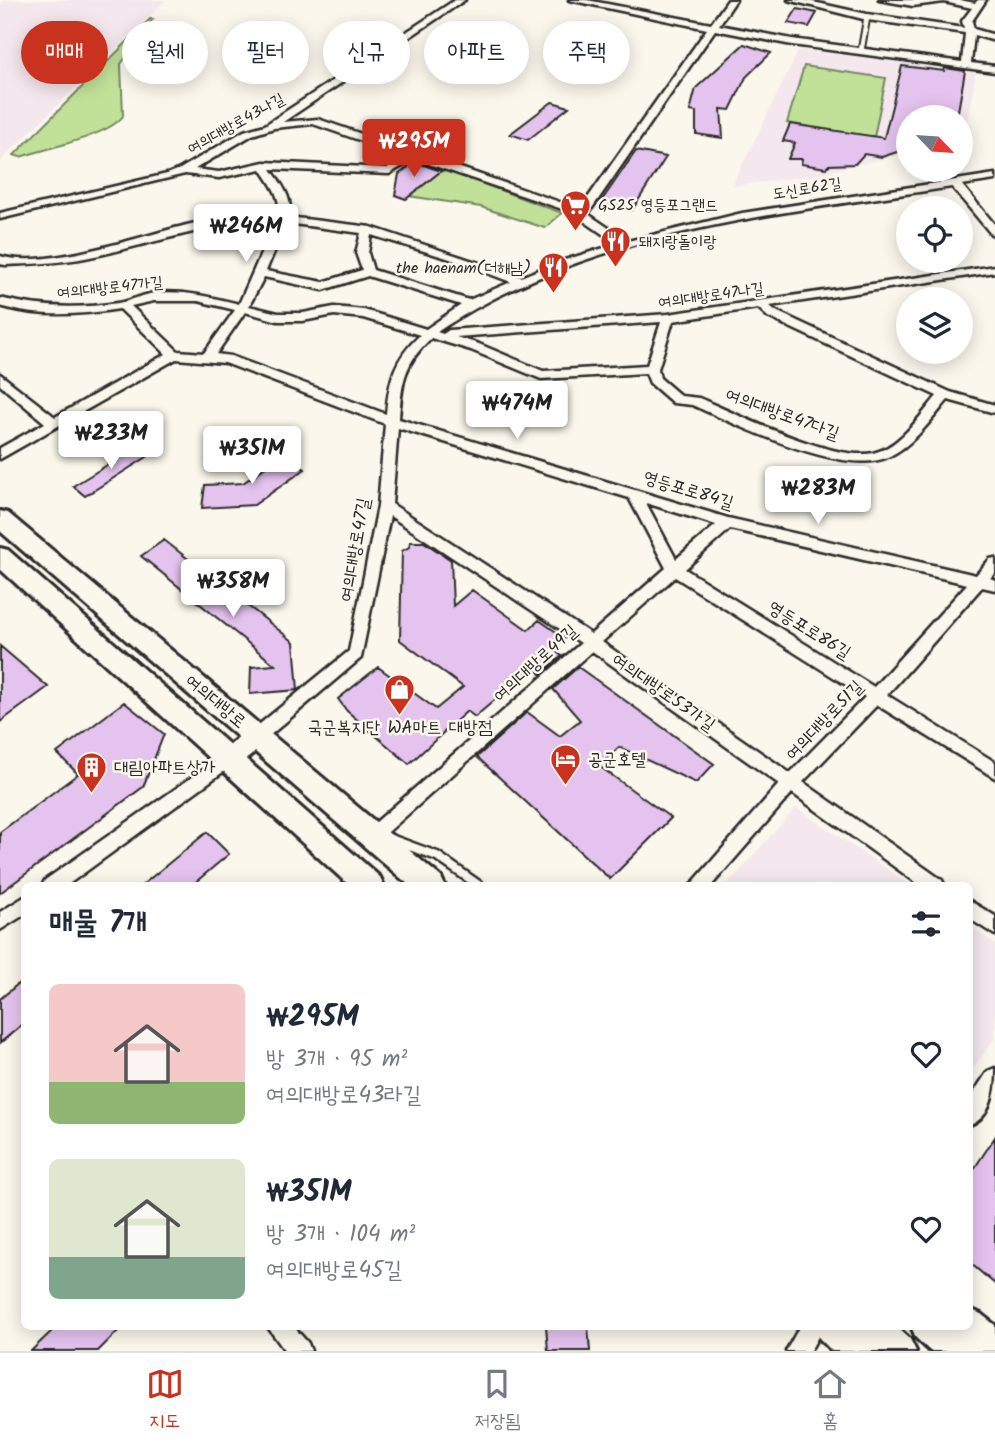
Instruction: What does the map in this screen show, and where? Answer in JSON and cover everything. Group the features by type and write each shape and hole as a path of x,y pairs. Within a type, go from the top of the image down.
{"main road":[{"name":"여의대방로","path":"0,519 426,882"},
{"name":"여의대방로","path":"0,556 363,882"},
{"path":"973,1329 995,1348"},
{"path":"835,1330 858,1351"},
{"path":"874,1330 898,1351"},
{"path":"932,1330 956,1351"}],"street":[{"name":"여의대방로43나길","path":"0,216 184,171 248,133 269,127 461,0"},
{"path":"573,0 712,28 995,69"},
{"path":"582,214 732,0"},
{"path":"792,0 867,17 970,31 995,38"},
{"path":"883,0 912,3 944,0 980,3 967,22 970,31 966,65"},
{"path":"269,127 314,121 582,214 626,245"},
{"path":"184,171 219,175 264,165 388,171 413,155"},
{"path":"207,358 243,309 285,211 282,194 264,165"},
{"name":"도신로62길","path":"626,245 742,216 995,177"},
{"path":"954,183 995,232"},
{"path":"2,264 65,258 187,228 237,220 280,220 367,229 436,248 520,281"},
{"path":"367,229 362,253 368,272"},
{"name":"여의대방로47길","path":"256,737 356,654 385,506 395,385 408,354 428,333 470,304 559,265 626,245"},
{"name":"여의대방로47나길","path":"428,333 452,335 668,318 995,269"},
{"path":"259,274 323,286 368,272 470,304"},
{"name":"여의대방로47가길","path":"0,302 16,307 65,312 123,305 154,297 198,298 278,317 303,317 334,311 364,314 428,333"},
{"path":"0,454 174,355 123,305"},
{"path":"762,305 772,314 945,395 995,409"},
{"path":"428,333 475,347 541,375 652,369 668,318"},
{"name":"영등포로84길","path":"174,355 227,359 391,421 727,523 995,585"},
{"name":"여의대방로47다길","path":"652,369 654,380 678,400 694,401 798,442 857,458 872,459 907,438 945,395"},
{"path":"0,378 53,423"},
{"name":"영등포로86길","path":"634,494 674,569 995,771"},
{"name":"여의대방로53가길","path":"385,506 590,641 930,882"},
{"name":"여의대방로49길","path":"373,835 727,523"},
{"path":"978,582 995,563"},
{"name":"여의대방로51길","path":"703,882 978,582"},
{"path":"57,882 256,737"},
{"path":"0,922 21,907"},
{"path":"973,911 995,927"},
{"path":"973,1111 995,1078"},
{"path":"282,1330 300,1351"},
{"path":"797,1351 810,1330"}],"lane":[{"path":"861,51 867,17"},
{"path":"373,835 430,851 474,882"}],"shaded area":[{"path":"6,0 166,0 144,21 122,21 122,43 108,56 108,21 21,21 21,84 79,84 0,161 0,4"},
{"path":"799,50 976,71 970,105 896,105 896,156 809,176 732,186"},
{"path":"796,808 906,882 730,882"},
{"path":"973,928 995,944 995,1038 973,1069"}],"green space":[{"path":"122,47 123,116 116,123 91,136 20,157 14,155 85,84 108,84 108,61"},
{"path":"804,66 886,78 874,137 787,123"},
{"path":"443,169 562,213 545,228 481,207 409,196"}],"building":[{"path":"797,9 817,13 809,27 788,23"},
{"path":"744,44 771,53 746,77 730,110 721,109 723,138 696,134 696,112 690,111 696,88"},
{"path":"902,66 965,71 959,105 896,105 896,152 882,157 864,154 855,164 829,165 826,168 801,164 802,159 788,159 795,143 783,141 790,124 884,138"},
{"path":"552,102 569,107 528,140 510,134"},
{"path":"636,151 666,157 632,210 600,203"},
{"path":"415,162 441,171 406,199 395,195 399,174"},
{"path":"140,445 147,457 85,496 73,486"},
{"path":"282,455 305,469 254,505 202,508 205,485 243,483"},
{"path":"164,540 294,642 298,690 250,694 251,667 275,665 141,556"},
{"path":"410,542 424,542 451,560 453,606 472,590 528,630 539,620 565,638 553,649 562,656 541,674 534,666 475,717 467,711 409,764 347,711 338,699 378,667 436,709 463,687 400,640 402,551 409,547"},
{"path":"0,646 48,687 0,722"},
{"path":"578,667 714,764 696,783 619,747 599,766 671,818 610,879 477,757 527,712 560,736 580,720 553,689"},
{"name":"대림아파트상가","path":"124,702 164,734 143,787 0,893 0,832 78,774 57,753"},
{"path":"207,832 229,854 196,882 146,882"},
{"path":"21,982 21,1026 0,1043 0,999"},
{"path":"995,1137 995,1284 973,1266 973,1170"},
{"path":"53,1330 119,1330 98,1351 31,1351"},
{"path":"546,1330 588,1330 590,1351 548,1351"}],"place":[{"name":"GS25 영등포그랜드","path":"575,232"},
{"name":"돼지랑돌이랑","path":"616,269"},
{"name":"the haenam(더해남)","path":"554,295"},
{"name":"국군복지단 WA마트 대방점","path":"400,717"},
{"name":"공군호텔","path":"565,787"},
{"name":"대림아파트상가","path":"91,795"}]}
